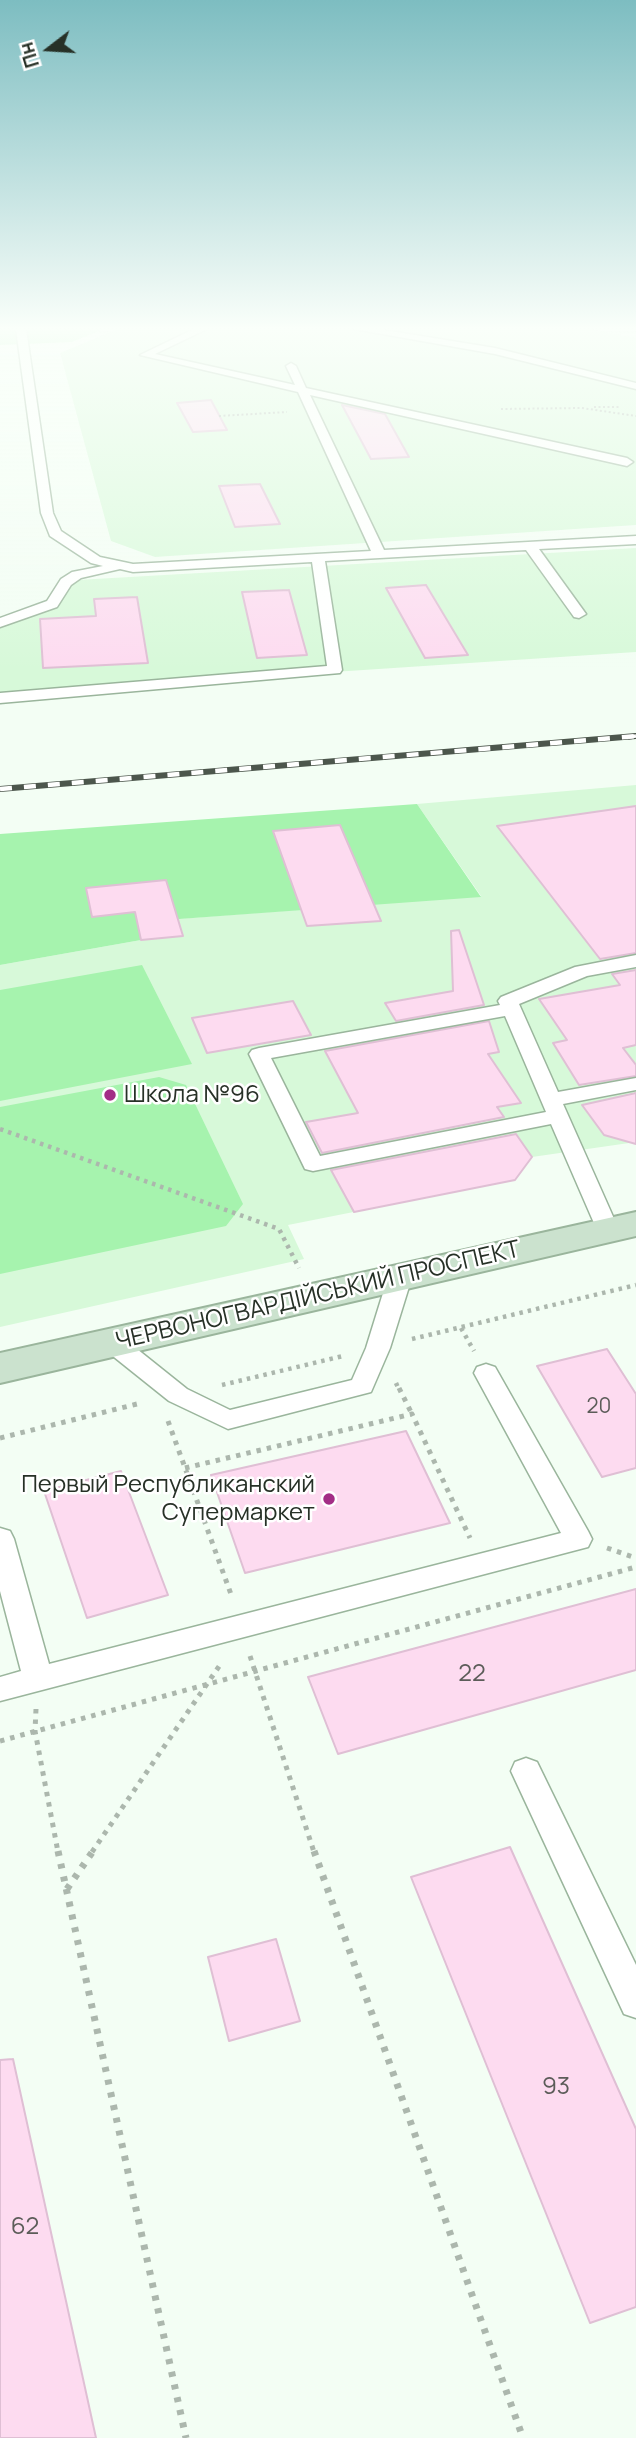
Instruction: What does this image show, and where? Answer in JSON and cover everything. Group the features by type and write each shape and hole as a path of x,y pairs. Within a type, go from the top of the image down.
{"main road":[{"name":"ЧЕРВОНОГВАРДІЙСЬКИЙ ПРОСПЕКТ","path":"0,1368 622,1227"}],"lane":[{"path":"37,443 47,513 55,533 96,560 133,568 636,540"},
{"path":"327,443 379,554"},
{"path":"538,443 633,464"},
{"path":"530,546 579,614"},
{"path":"0,698 335,670 317,558"},
{"path":"0,623 52,604 66,582 78,575 122,566"},
{"path":"622,1227 555,1108 508,1001 582,971 636,961"},
{"path":"511,1009 259,1054 313,1164 555,1108 636,1084"},
{"path":"113,1343 178,1395 228,1420 362,1386 378,1348 400,1277"},
{"path":"0,1689 578,1539 486,1373"},
{"path":"0,1539 38,1679"},
{"path":"526,1771 636,2002"}],"path":[{"path":"0,1129 279,1229 299,1268"},
{"path":"0,1437 636,1285"},
{"path":"185,1468 412,1414 482,1564"},
{"path":"0,1741 636,1567"},
{"path":"67,1890 208,1685 243,1626"},
{"path":"38,1679 35,1731 186,2438"},
{"path":"308,1835 523,2438"}],"shaded area":[{"path":"84,443 636,443 636,525 155,557 111,541"},
{"path":"636,548 636,652 0,694 0,618 44,601 77,580"},
{"path":"636,785 636,1142 532,1157 515,1180 288,1225 304,1259 0,1327 0,965 141,940 137,922 481,896 417,804"}],"green space":[{"path":"417,804 481,897 138,922 141,940 0,965 0,834"},
{"path":"142,965 192,1064 0,1101 0,990"},
{"path":"159,1077 186,1085 243,1204 226,1226 0,1274 0,1107"}],"building":[{"path":"362,443 401,443 409,457 371,459"},
{"path":"260,484 280,524 235,527 219,486"},
{"path":"426,585 468,655 425,658 386,588"},
{"path":"289,590 307,655 257,658 242,592"},
{"path":"137,597 148,663 43,668 40,619 96,616 94,599"},
{"path":"636,806 636,953 600,959 497,826"},
{"path":"340,825 381,921 307,926 273,831"},
{"path":"166,880 183,936 141,940 135,912 92,917 86,888"},
{"path":"459,930 484,1005 396,1021 385,1003 453,991 451,931"},
{"path":"636,970 636,1045 623,1048 636,1065 636,1076 579,1085 553,1043 567,1040 539,999 620,985 612,974"},
{"path":"293,1001 311,1035 207,1053 192,1018"},
{"path":"489,1021 499,1052 488,1054 521,1103 497,1107 504,1117 322,1153 306,1122 358,1113 325,1051"},
{"path":"636,1093 636,1144 604,1135 582,1105"},
{"path":"516,1134 532,1157 515,1180 354,1212 331,1170"},
{"path":"607,1349 636,1394 636,1468 602,1477 537,1366"},
{"name":"Первый Республиканский Супермаркет","path":"406,1431 450,1523 245,1573 211,1475"},
{"path":"121,1471 168,1595 87,1618 44,1491"},
{"path":"636,1589 636,1670 338,1754 308,1677"},
{"path":"510,1847 636,2129 636,2307 590,2323 411,1877"},
{"path":"276,1939 300,2021 229,2041 208,1957"},
{"path":"13,2059 96,2438 0,2438 0,2060"}],"railway":[{"path":"0,789 636,736 629,737"}],"place":[{"name":"Школа №96","path":"110,1095"},
{"name":"Первый Республиканский Супермаркет","path":"329,1499"}]}
